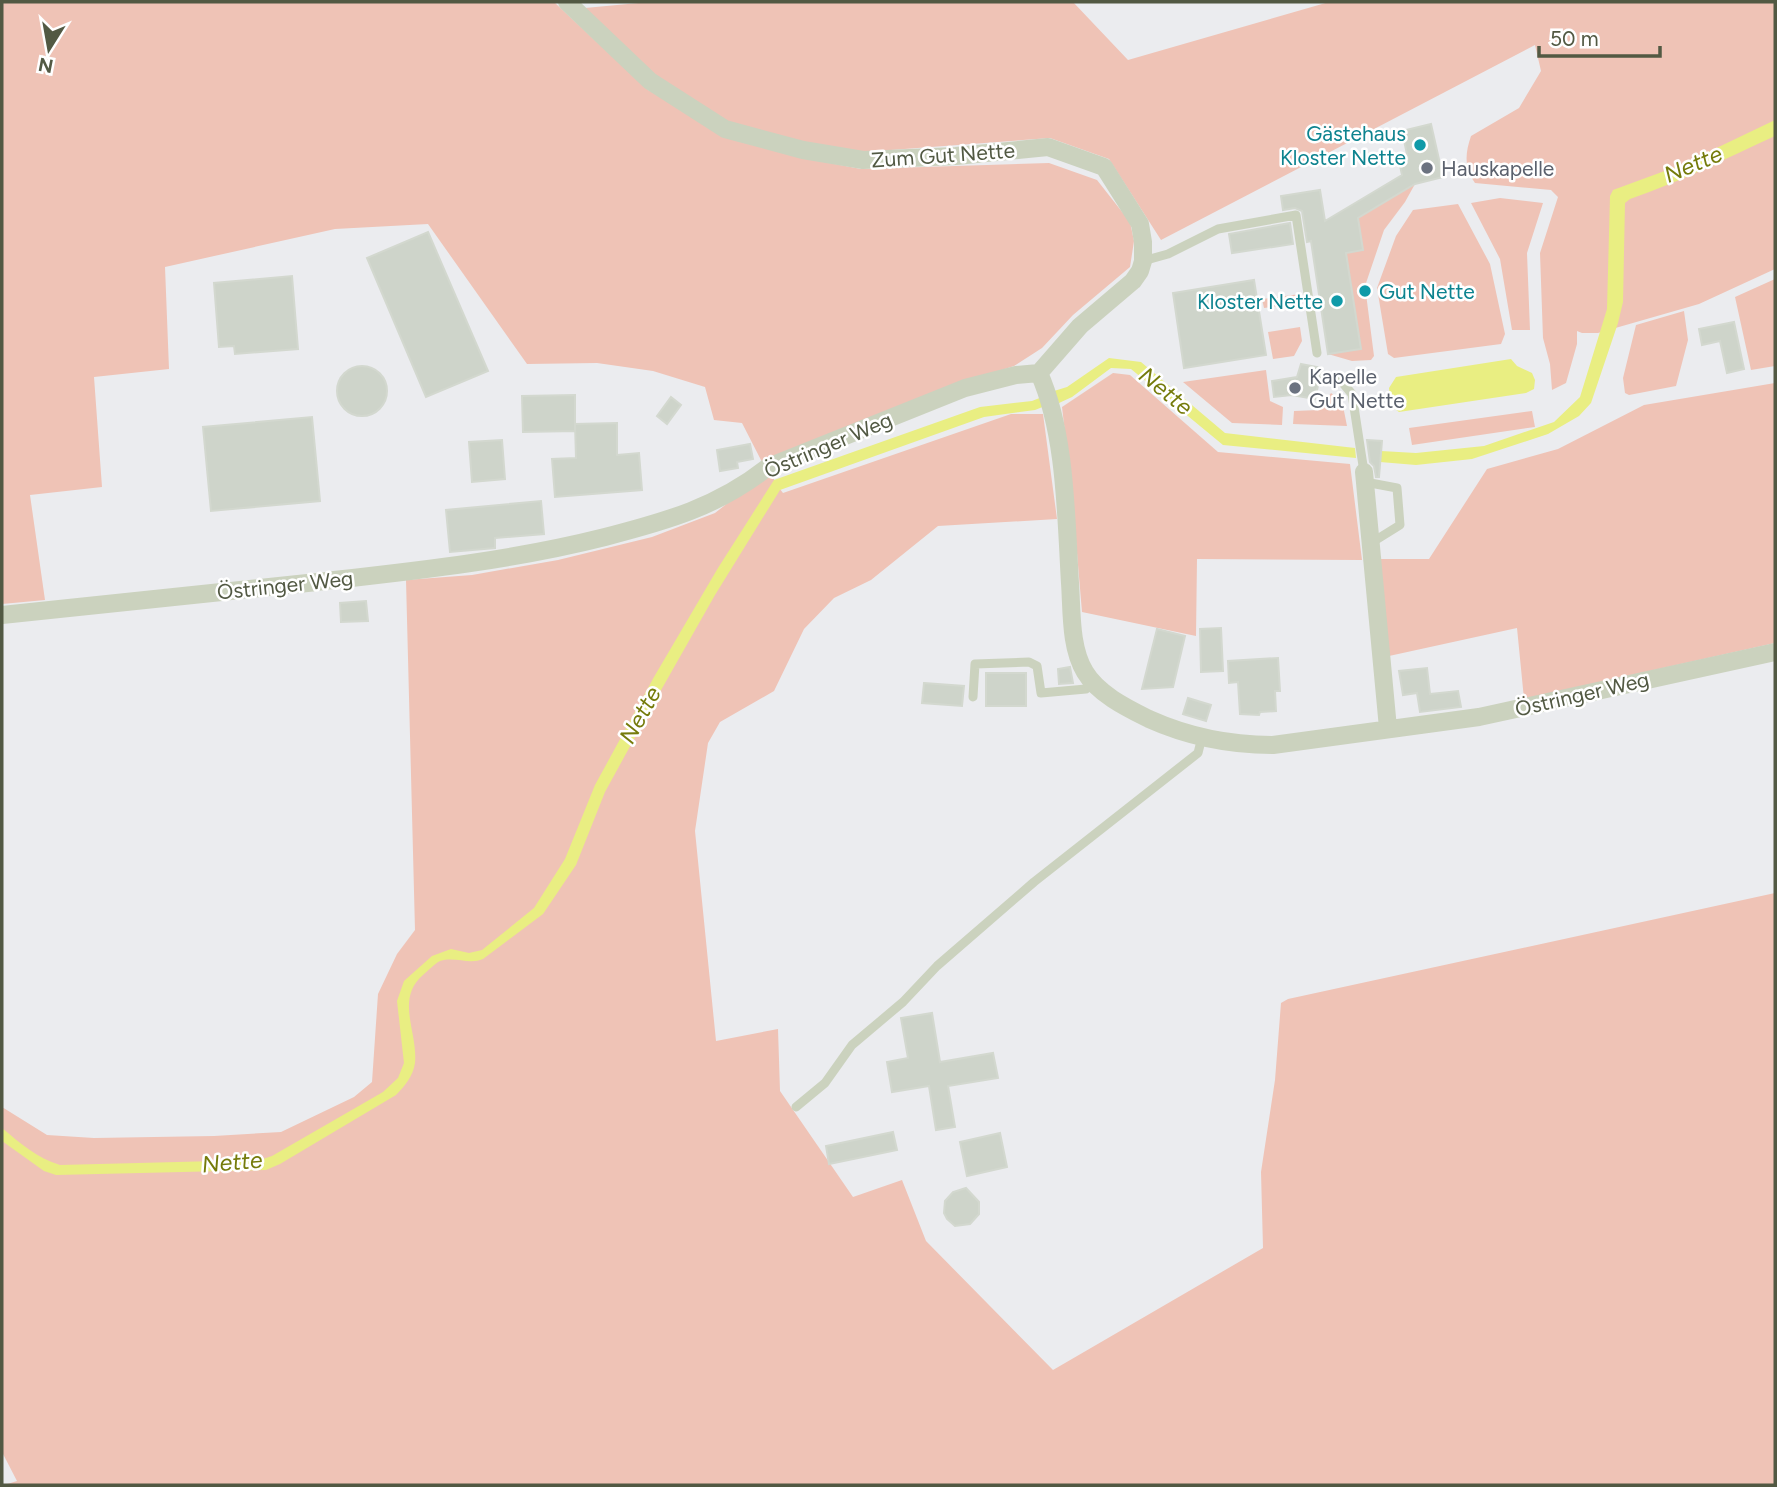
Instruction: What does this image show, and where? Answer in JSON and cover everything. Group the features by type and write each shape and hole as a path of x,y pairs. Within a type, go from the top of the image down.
{"street":[{"name":"Zum Gut Nette","path":"567,2 650,81 724,129 803,150 863,160 957,156 1048,147 1104,167 1140,224 1143,261"},
{"path":"1042,380 1080,326 1133,281 1143,261"},
{"name":"Östringer Weg","path":"2,615 423,570 559,548 651,525 710,505 742,488 768,467 965,388 1016,375 1042,380 1055,424 1065,492 1072,626 1085,673 1112,698 1132,711 1169,727 1244,745 1273,745 1479,717 1775,652"},
{"path":"1364,477 1388,728"}],"lane":[{"path":"1143,261 1168,254 1218,229 1296,215 1317,353"},
{"path":"1337,376 1352,394 1361,441 1364,477 1397,488 1400,525 1371,543"},
{"path":"974,697 975,664 1029,662 1037,666 1041,693 1086,689 1093,682"},
{"path":"796,1107 825,1083 852,1045 903,1002 937,966 1034,882 1198,753 1202,737"}],"shaded area":[{"path":"2,2 554,2 648,90 798,157 861,169 1049,163 1097,180 1130,222 1134,241 1130,267 1073,315 1042,348 1014,366 966,382 762,462 742,423 714,420 705,387 653,371 597,363 527,364 428,224 335,229 165,267 169,369 94,377 102,487 30,495 45,600 2,604"},
{"path":"649,2 1073,2 1128,60 1329,2 1775,2 1775,269 1699,304 1598,333 1577,331 1577,344 1566,383 1552,390 1550,364 1543,338 1540,253 1558,197 1551,190 1475,183 1467,160 1471,136 1519,108 1541,71 1535,45 1161,240 1109,159 1050,138 864,152 803,142 726,121 653,74 585,8"},
{"path":"1415,184 1384,230 1365,286 1374,356 1371,360 1352,361 1328,354 1361,349 1346,253 1363,250 1358,218"},
{"path":"1500,198 1543,203 1527,253 1530,330 1512,330 1500,259 1471,203"},
{"path":"1458,204 1490,264 1505,334 1501,344 1394,358 1388,354 1377,288 1396,236 1413,210"},
{"path":"1775,279 1775,366 1751,370 1735,297"},
{"path":"1300,294 1302,303 1264,308 1262,299"},
{"path":"1684,311 1688,340 1676,386 1629,395 1625,393 1623,378 1636,325"},
{"path":"1300,327 1302,341 1294,356 1273,359 1268,332"},
{"path":"1266,370 1270,401 1283,407 1282,425 1232,423 1183,382"},
{"path":"1113,373 1130,375 1218,452 1350,464 1362,560 1197,559 1196,636 1082,612 1062,407"},
{"path":"1775,383 1775,643 1524,699 1517,628 1389,656 1378,559 1429,559 1487,469 1558,449 1644,405"},
{"path":"1331,393 1342,401 1347,426 1293,424 1294,411 1319,410"},
{"path":"1532,411 1535,427 1412,445 1409,428"},
{"path":"1011,414 1043,414 1057,519 938,526 871,580 834,598 804,629 774,691 720,722 708,743 695,831 716,1041 778,1029 780,1091 853,1197 902,1180 926,1241 1053,1370 1263,1248 1261,1172 1275,1080 1281,1003 1288,999 1775,893 1775,1485 4,1485 17,1481 2,1452 2,1107 47,1135 94,1138 281,1132 354,1097 372,1082 378,994 397,954 415,930 406,580 472,575 558,560 652,537 715,513 770,470 783,493"}],"water":[{"name":"Nette","path":"1775,120 1775,136 1625,203 1623,302 1591,403 1579,416 1548,434 1472,459 1416,465 1380,462 1381,451 1416,453 1484,446 1554,422 1580,397 1607,309 1610,196 1613,190 1681,165"},
{"name":"Nette","path":"1109,358 1141,362 1225,433 1355,448 1356,458 1223,445 1131,369 1111,368 1072,397 1059,403 1054,391 1067,387"},
{"path":"1511,359 1517,366 1532,373 1535,380 1534,389 1526,393 1399,412 1391,406 1389,388 1396,377"},
{"name":"Nette","path":"1042,397 1045,406 1035,410 984,417 780,490 715,595 656,699 605,792 576,865 543,914 483,959 440,961 415,984 409,1005 415,1063 408,1080 396,1095 266,1170 56,1175 44,1171 2,1141 2,1128 36,1154 60,1165 260,1160 272,1156 383,1092 398,1078 404,1063 397,1001 404,981 432,956 451,949 469,953 482,950 534,908 565,859 595,785 654,677 774,480 980,407 1032,401"}],"building":[{"path":"1431,124 1443,177 1415,184 1358,218 1363,250 1346,253 1361,349 1328,354 1311,241 1307,242 1302,211 1295,208 1283,210 1281,196 1320,190 1325,221 1402,175 1399,161 1408,159 1402,131"},
{"path":"1290,223 1293,244 1232,253 1229,234"},
{"path":"428,232 488,371 426,397 367,258"},
{"path":"292,276 298,349 235,354 234,346 219,347 214,283"},
{"path":"1254,280 1266,355 1184,368 1173,293"},
{"path":"1734,322 1744,369 1727,373 1720,341 1702,345 1699,329"},
{"name":"Kapelle Gut Nette","path":"1301,364 1322,368 1315,399 1292,395 1274,397 1272,381 1297,377"},
{"path":"362,366 380,373 387,391 380,409 362,416 344,409 337,391 344,373"},
{"path":"575,395 575,431 523,432 522,396"},
{"path":"671,397 681,405 667,424 657,416"},
{"path":"312,417 320,501 211,511 203,427"},
{"path":"617,423 617,455 639,453 642,490 555,497 552,459 576,458 575,424"},
{"path":"502,440 505,479 472,482 469,442"},
{"path":"1367,440 1382,441 1379,477 1376,477 1374,466 1370,462"},
{"path":"750,444 753,459 737,462 738,468 720,471 717,450"},
{"path":"541,501 544,534 495,538 495,548 450,552 446,510"},
{"path":"366,601 368,621 341,622 340,603"},
{"path":"1221,628 1223,671 1201,672 1200,629"},
{"path":"1157,629 1185,636 1173,687 1142,689"},
{"path":"1278,658 1280,691 1275,691 1276,711 1260,712 1259,715 1240,714 1238,682 1229,683 1228,661"},
{"path":"1070,667 1073,683 1059,684 1058,669"},
{"path":"1427,668 1430,694 1458,691 1461,707 1420,712 1417,693 1403,695 1399,671"},
{"path":"986,673 1026,673 1026,706 986,706"},
{"path":"924,683 964,686 962,706 922,703"},
{"path":"1188,698 1211,705 1206,721 1183,714"},
{"path":"932,1013 940,1062 993,1053 998,1078 948,1086 955,1127 936,1130 929,1086 892,1092 887,1062 908,1058 901,1018"},
{"path":"893,1132 897,1150 829,1164 826,1146"},
{"path":"1000,1133 1007,1167 967,1176 960,1142"},
{"path":"966,1188 979,1202 979,1214 970,1224 955,1226 944,1213 945,1201 953,1192"}],"place":[{"name":"Gästehaus Kloster Nette","path":"1420,145"},
{"name":"Hauskapelle","path":"1427,168"},
{"name":"Gut Nette","path":"1365,291"},
{"name":"Kloster Nette","path":"1337,301"},
{"name":"Kapelle Gut Nette","path":"1295,388"}]}
